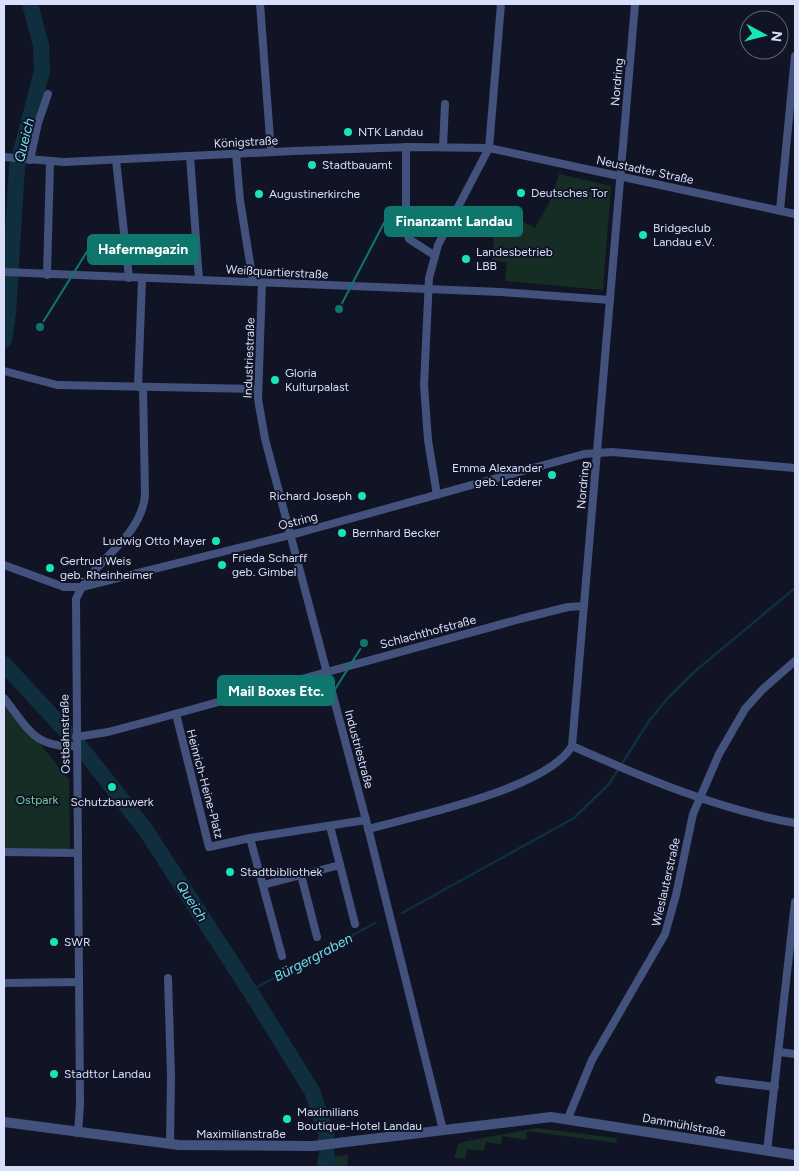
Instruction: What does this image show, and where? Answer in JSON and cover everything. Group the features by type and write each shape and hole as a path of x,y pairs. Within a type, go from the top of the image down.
{"street":[{"path":"260,4 271,152"},
{"path":"437,495 429,449 424,385 428,290 434,254 489,148 501,4"},
{"name":"Nordring","path":"572,746 634,4"},
{"path":"780,210 795,56"},
{"path":"28,160 48,94"},
{"path":"443,147 446,104"},
{"path":"406,147 406,229 409,239 434,254"},
{"name":"Königstraße","path":"7,157 50,162 406,147 489,148"},
{"name":"Neustadter Straße","path":"489,148 795,214"},
{"path":"236,154 240,200 253,282"},
{"path":"190,156 198,280"},
{"path":"116,160 129,278"},
{"path":"47,275 50,162"},
{"path":"128,262 197,257"},
{"name":"Weißquartierstraße","path":"5,272 511,293 610,300"},
{"name":"Ostbahnstraße","path":"78,1133 80,1105 76,603 82,587 132,530 143,508 145,496 140,387 142,279"},
{"name":"Industriestraße","path":"262,283 258,389 259,408 265,439 366,820 443,1130"},
{"path":"5,371 49,384 258,389"},
{"name":"Ostring","path":"4,565 64,587 82,587 290,535 570,457 598,452 795,468"},
{"name":"Schlachthofstraße","path":"76,737 108,732 176,714 520,619 568,607 584,606"},
{"name":"Wieslauterstraße","path":"568,1118 592,1060 665,934 676,895 693,814 719,754 745,709 795,661"},
{"path":"4,698 32,733 44,743 77,746"},
{"name":"Heinrich-Heine-Platz","path":"176,714 209,847 250,838"},
{"path":"368,829 505,790 556,763 567,754 572,746 699,798 746,813 795,823"},
{"path":"282,956 250,838 366,820"},
{"path":"330,826 355,924"},
{"path":"4,852 77,853"},
{"path":"263,885 340,865"},
{"path":"301,875 317,937"},
{"path":"766,1151 792,967 795,902"},
{"path":"168,978 171,1097 170,1144"},
{"path":"4,983 79,982"},
{"path":"779,1052 795,1054"},
{"path":"718,1080 775,1087"},
{"name":"Maximilianstraße","path":"4,1122 170,1144 314,1146 349,1144 520,1119 568,1118"},
{"name":"Dammühlstraße","path":"568,1118 795,1155"}],"green space":[{"path":"559,174 611,186 603,290 505,281 507,263 493,260 494,222 507,227 513,216 535,228 550,201"},
{"name":"Ostpark","path":"4,698 69,780 70,852 4,851"},
{"path":"536,1128 617,1138 616,1143 527,1131 526,1140 502,1136 501,1144 486,1142 484,1151 467,1149 465,1159 454,1158 458,1145 462,1142"},
{"path":"348,1155 347,1167 317,1167 317,1158"}],"waterway":[{"name":"Queich","path":"4,340 8,313 17,167 42,71 41,45 30,4"},
{"path":"402,913 574,818 609,784 649,721 667,699 693,673 795,588"},
{"name":"Queich","path":"4,664 78,744 145,829 250,991 312,1091 326,1133 327,1167"},
{"name":"Bürgergraben","path":"250,991 375,923"}],"place":[{"name":"NTK Landau","path":"348,132"},
{"name":"Stadtbauamt","path":"312,165"},
{"name":"Deutsches Tor","path":"521,193"},
{"name":"Augustinerkirche","path":"259,194"},
{"name":"Bridgeclub Landau e.V.","path":"643,235"},
{"name":"Landesbetrieb LBB","path":"466,259"},
{"name":"Finanzamt Landau","path":"339,309"},
{"name":"Hafermagazin","path":"40,327"},
{"name":"Gloria Kulturpalast","path":"275,380"},
{"name":"Emma Alexander geb. Lederer","path":"552,475"},
{"name":"Richard Joseph","path":"362,496"},
{"name":"Bernhard Becker","path":"342,533"},
{"name":"Ludwig Otto Mayer","path":"216,541"},
{"name":"Frieda Scharff geb. Gimbel","path":"222,565"},
{"name":"Gertrud Weis geb. Rheinheimer","path":"50,568"},
{"name":"Mail Boxes Etc.","path":"364,643"},
{"name":"Schutzbauwerk","path":"112,787"},
{"name":"Stadtbibliothek","path":"230,872"},
{"name":"SWR","path":"54,942"},
{"name":"Stadttor Landau","path":"54,1074"},
{"name":"Maximilians Boutique-Hotel Landau","path":"287,1119"}]}
